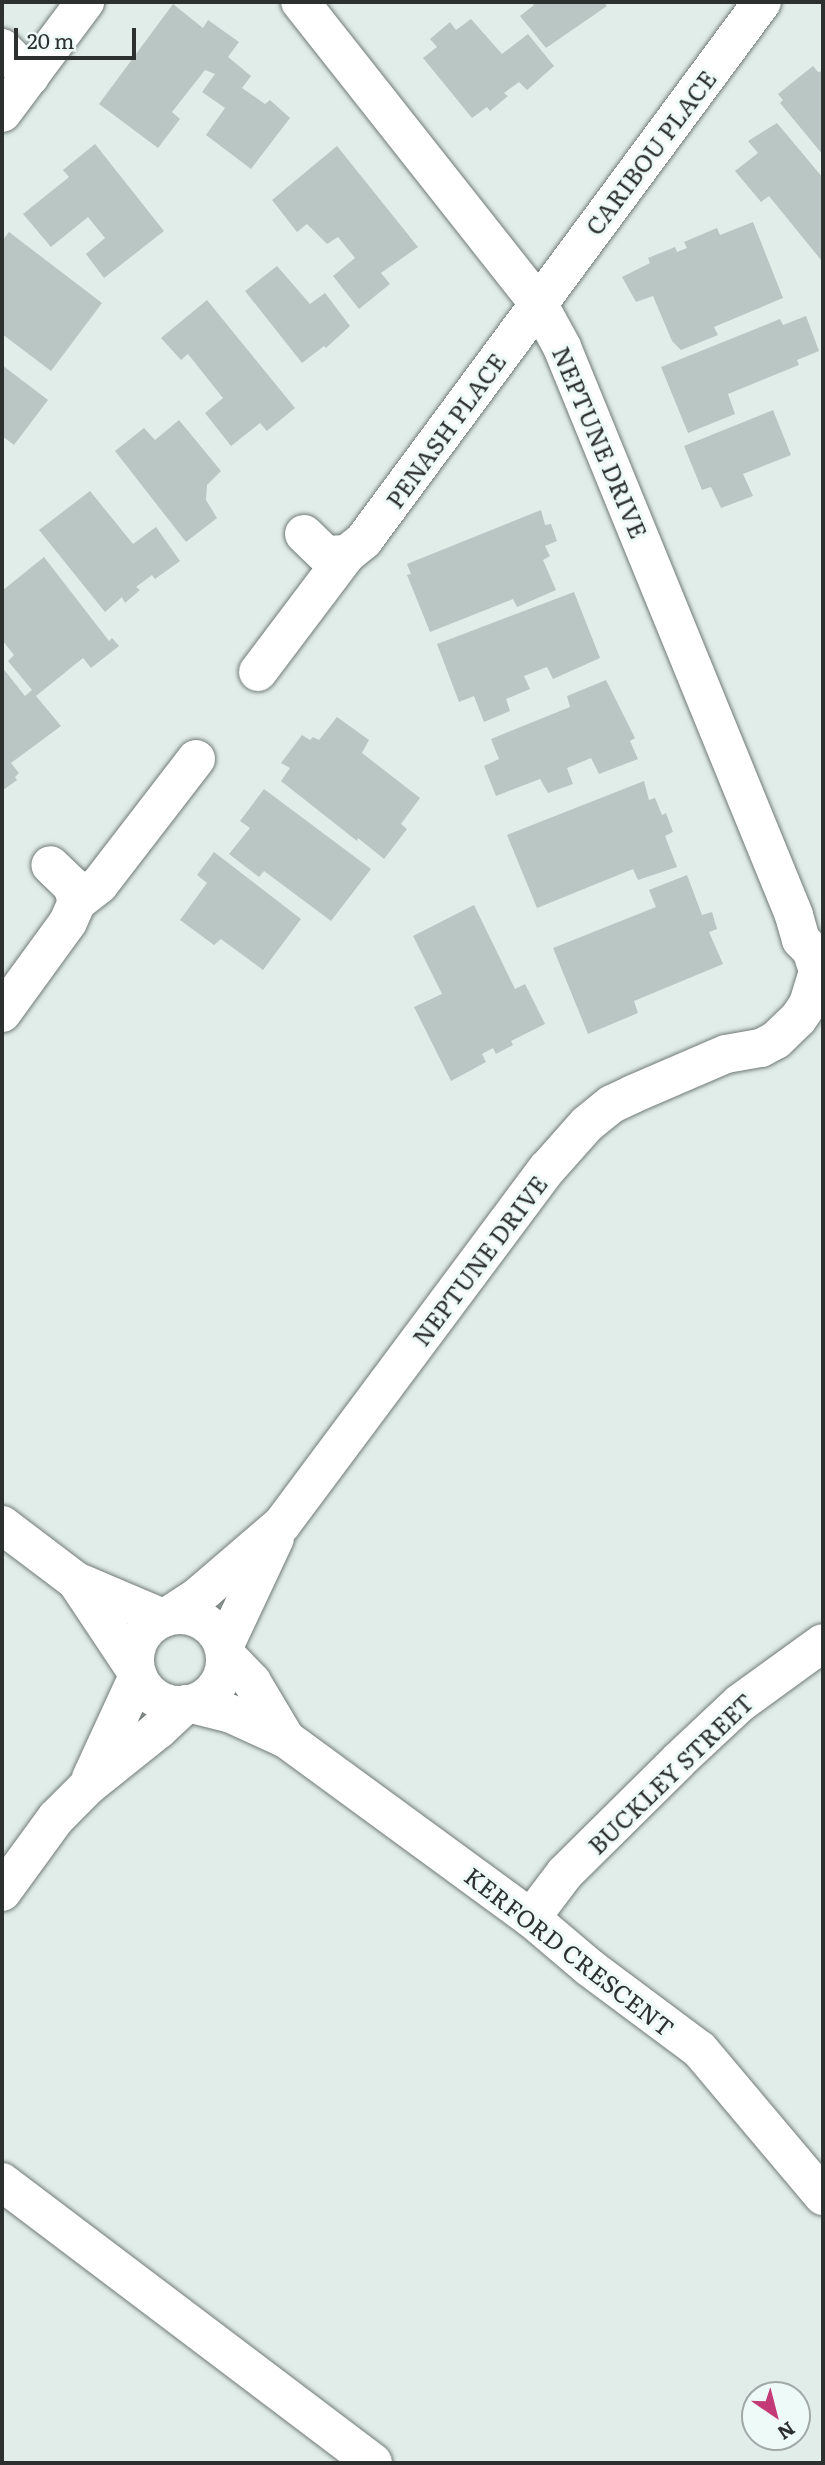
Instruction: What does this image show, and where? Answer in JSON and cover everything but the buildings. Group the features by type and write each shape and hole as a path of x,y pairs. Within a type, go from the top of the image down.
{"street":[{"path":"2,113 85,2"},
{"name":"NEPTUNE DRIVE","path":"224,1650 282,1524 547,1169 580,1131 612,1104 726,1054 761,1048 776,1040 800,1022 818,971 811,950 801,940 613,466 562,347 538,303 299,2"},
{"name":"CARIBOU PLACE","path":"538,303 762,2"},
{"path":"2,48 30,76"},
{"name":"PENASH PLACE","path":"258,672 348,554 364,540 538,303"},
{"path":"304,534 326,555 348,554"},
{"path":"2,1013 68,922 77,902 99,885 196,759"},
{"path":"50,865 72,886 77,902"},
{"name":"NEPTUNE DRIVE","path":"165,1617 196,1598 282,1524"},
{"path":"2,1525 76,1581 165,1617 187,1615 205,1622 215,1630 224,1650 224,1670 219,1684 209,1695 189,1704 88,1786 56,1818 2,1892"},
{"path":"76,1581 157,1699 173,1704 189,1704"},
{"path":"88,1786 137,1673 135,1654 141,1639 147,1629 165,1617"},
{"name":"BUCKLEY STREET","path":"531,1918 565,1873 678,1761 740,1703 823,1643"},
{"name":"KERFORD CRESCENT","path":"224,1650 251,1682 286,1739"},
{"name":"KERFORD CRESCENT","path":"189,1704 229,1713 286,1739 531,1918 590,1968 700,2050 823,2196"},
{"path":"2,2182 373,2463"}]}
